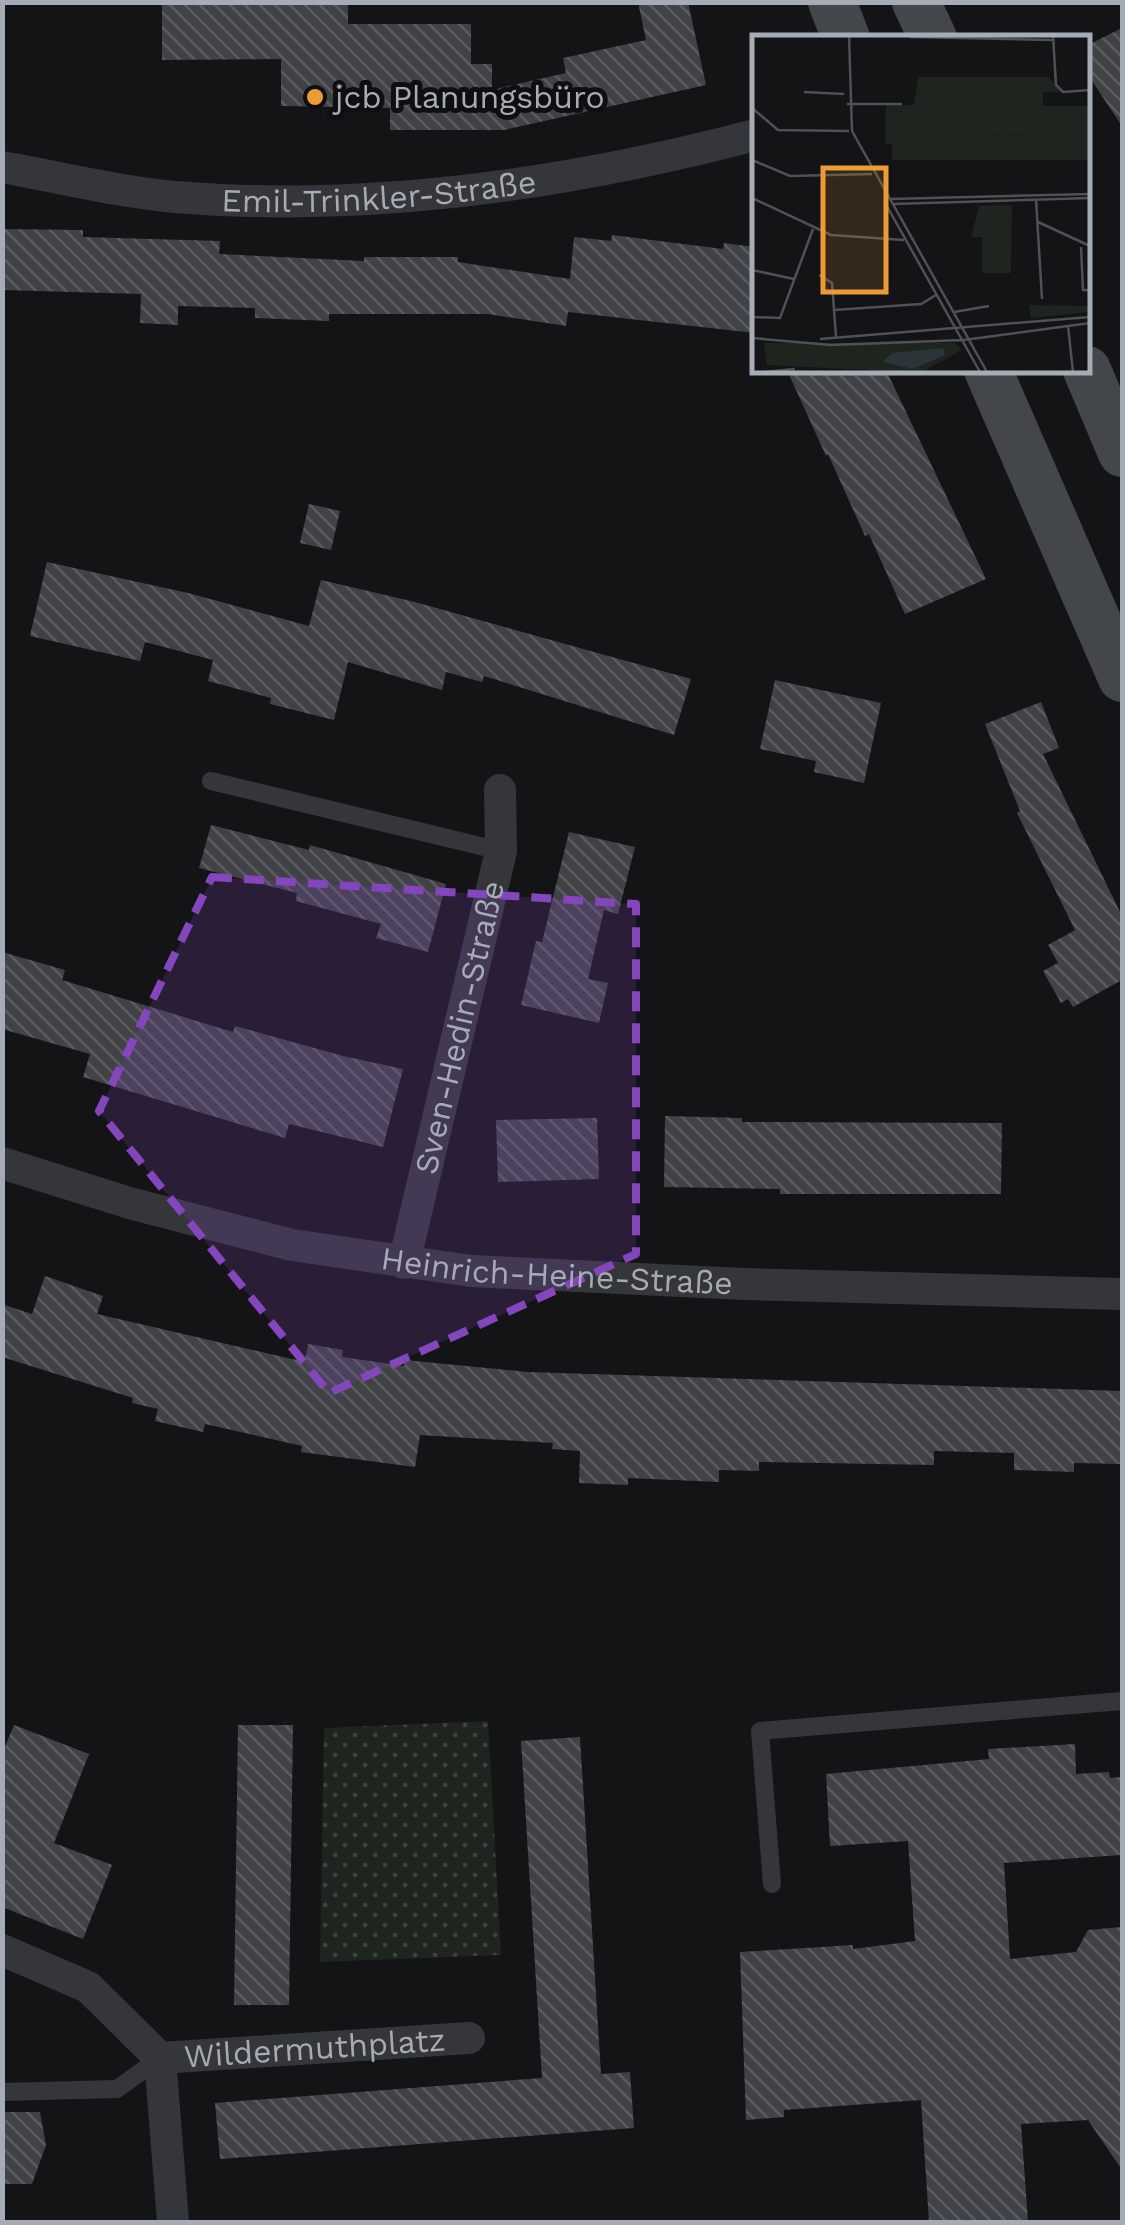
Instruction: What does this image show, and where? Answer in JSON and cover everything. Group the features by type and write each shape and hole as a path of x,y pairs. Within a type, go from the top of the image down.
{"main road":[{"path":"832,2 845,35"},
{"path":"916,2 932,35"},
{"path":"989,372 1122,678"},
{"path":"1088,372 1122,453"},
{"path":"1067,552 1122,612"}],"street":[{"name":"Emil-Trinkler-Straße","path":"2,167 173,197 325,201 482,190 698,150 752,136"},
{"name":"Sven-Hedin-Straße","path":"404,1263 501,852 500,790"},
{"name":"Heinrich-Heine-Straße","path":"2,1162 133,1204 292,1245 471,1271 744,1284 1122,1294"},
{"path":"2,1950 88,1987 160,2058 173,2222"},
{"name":"Wildermuthplatz","path":"160,2058 469,2038"}],"lane":[{"path":"211,781 501,852"},
{"path":"772,1884 760,1730 1122,1701"},
{"path":"2,2092 118,2089 160,2058"}],"highlighted area":[{"path":"212,877 636,904 636,1254 329,1393 99,1111"}],"shaded area":[{"path":"488,1721 501,1955 320,1962 324,1728"}],"building":[{"path":"162,2 348,2 348,24 471,24 471,64 492,64 492,90 566,73 563,58 646,40 638,2 688,2 706,85 504,130 390,130 390,108 281,106 281,59 162,60"},
{"path":"1122,28 1122,126 1090,78 1090,44"},
{"path":"2,229 83,230 83,237 220,241 219,254 364,261 364,257 458,257 458,262 570,279 574,237 611,241 612,235 723,249 724,243 752,247 752,333 568,312 566,326 488,314 329,314 329,321 255,318 255,308 178,306 178,325 140,323 141,294 2,290"},
{"path":"788,372 887,372 986,579 905,614 869,534 865,536"},
{"path":"309,504 340,511 331,550 300,543"},
{"path":"47,562 188,593 309,626 321,580 415,602 691,679 674,735 484,676 482,682 446,672 442,690 348,662 334,720 270,704 271,698 208,681 213,660 145,642 140,661 30,636"},
{"path":"775,680 881,703 864,783 814,772 816,761 760,749"},
{"path":"1041,702 1059,748 1043,754 1122,916 1122,980 1073,1007 1068,999 1061,1003 1043,971 1058,963 1048,945 1075,930 1017,813 1020,811 985,724"},
{"path":"211,825 309,850 310,845 446,884 428,952 376,938 381,924 296,901 297,893 199,868"},
{"path":"569,832 635,847 618,914 604,910 588,979 608,983 599,1023 521,1005 536,941 542,942"},
{"path":"2,952 65,970 62,980 233,1032 235,1026 403,1069 383,1147 289,1124 285,1138 83,1077 90,1054 2,1029"},
{"path":"665,1116 742,1118 742,1122 1002,1123 1001,1194 780,1194 780,1189 664,1187"},
{"path":"597,1118 599,1179 498,1182 496,1120"},
{"path":"45,1276 103,1296 97,1314 305,1362 308,1344 343,1350 342,1357 404,1366 405,1360 528,1372 1122,1391 1122,1464 1074,1463 1074,1472 1014,1470 1014,1453 934,1451 934,1465 759,1462 759,1471 719,1470 719,1482 628,1478 628,1485 579,1483 580,1451 552,1449 553,1443 420,1435 415,1467 301,1452 302,1446 205,1424 203,1432 155,1421 158,1409 132,1403 133,1398 2,1357 2,1304 32,1314"},
{"path":"14,1725 89,1754 54,1843 112,1865 83,1939 2,1907 2,1754"},
{"path":"238,1725 293,1725 289,2005 234,2005"},
{"path":"580,1737 601,2074 630,2072 634,2128 220,2159 215,2103 542,2078 521,1741"},
{"path":"1075,1744 1076,1774 1109,1772 1110,1778 1122,1777 1122,1855 1004,1863 1010,1959 1076,1952 1088,1930 1122,1927 1122,2170 1088,2120 1021,2124 1028,2222 929,2222 921,2100 784,2110 784,2117 746,2120 740,1952 853,1945 853,1949 915,1941 908,1841 830,1846 826,1774 989,1759 988,1749"},
{"path":"2,2112 40,2112 46,2145 32,2184 2,2184"}],"place":[{"name":"jcb Planungsbüro","path":"315,97"}]}
